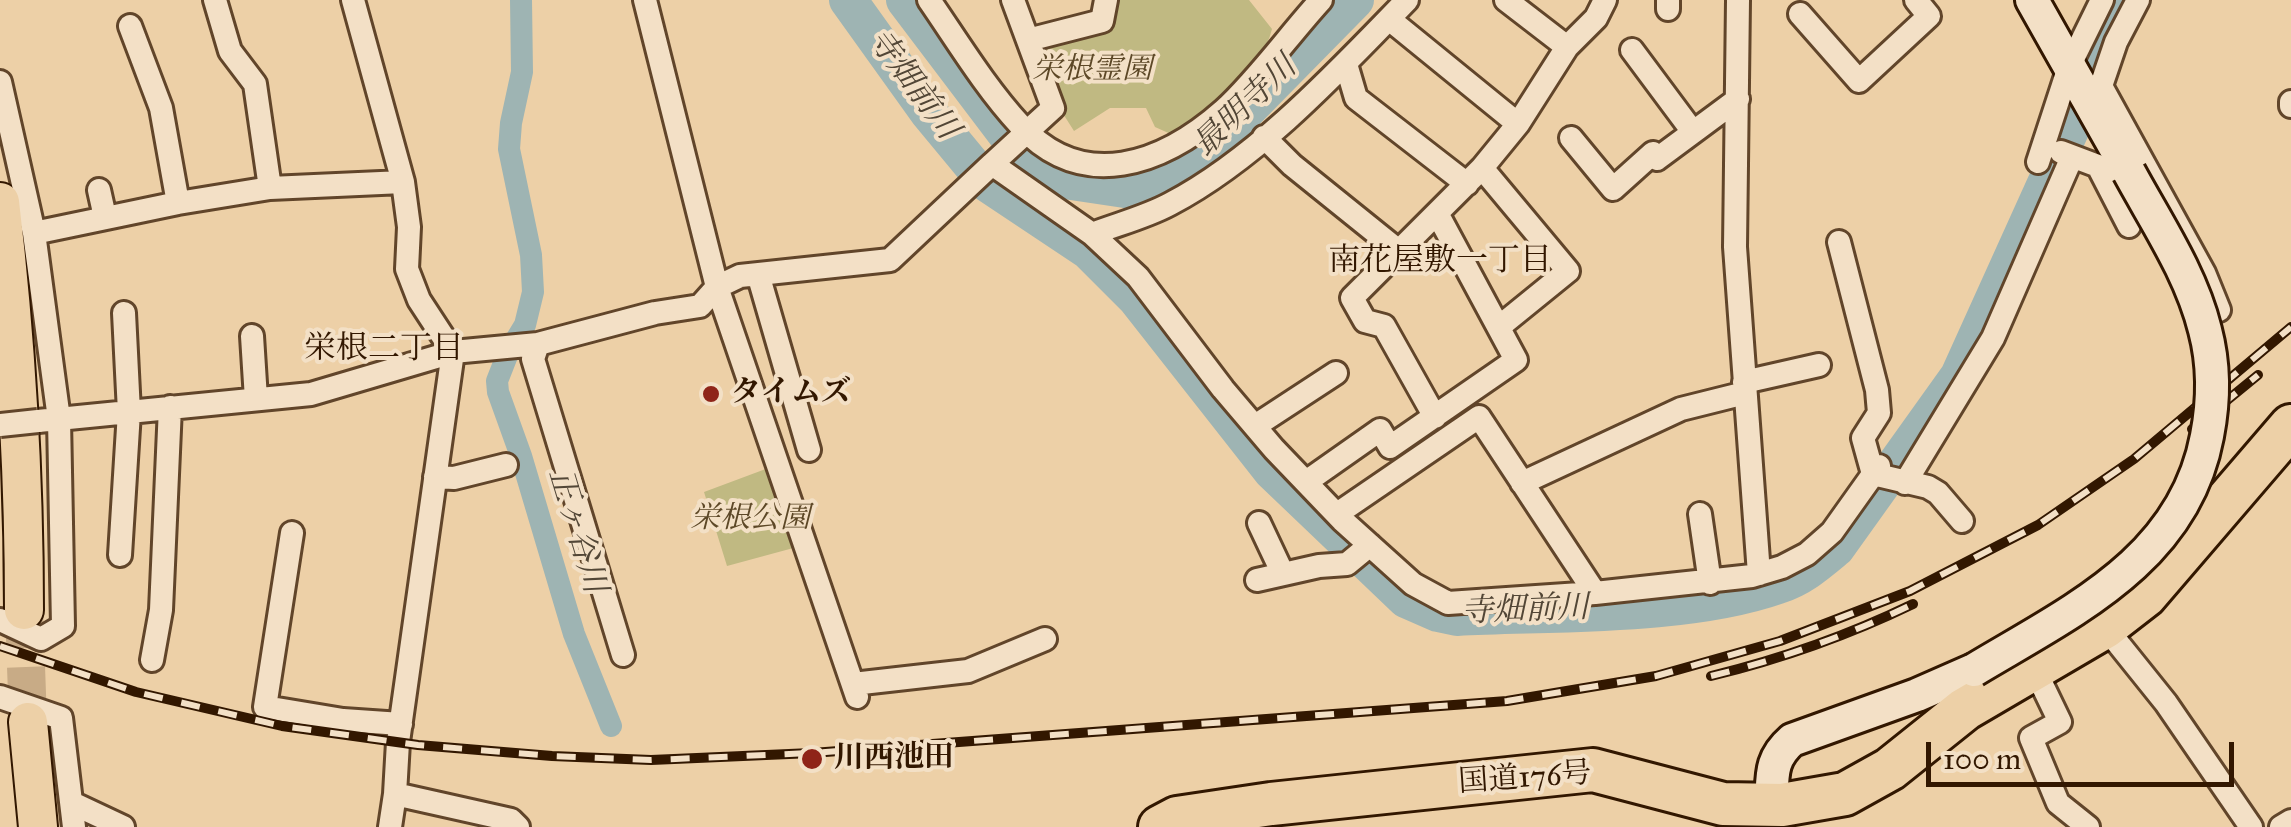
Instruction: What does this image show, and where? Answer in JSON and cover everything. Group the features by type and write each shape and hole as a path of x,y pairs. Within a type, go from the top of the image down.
{"highway":[{"name":"国道176号","path":"1160,827 1177,818 1270,804 1593,770 1724,804 1780,813 1845,794 1890,769 1965,709 2105,627 2145,596 2291,426"}],"main road":[{"path":"0,202 18,390 24,505 12,615"},
{"path":"14,709 38,827"}],"street":[{"path":"214,0 230,51 255,84 270,188"},
{"path":"353,0 403,182 409,226 408,269 419,300 453,352 390,827"},
{"path":"645,0 718,286 855,691 968,671 1045,639"},
{"path":"929,0 1025,135 1085,166 1143,160 1180,142 1225,109 1321,0"},
{"path":"0,426 312,394 453,352 523,346 655,313 700,306 718,286 740,276 890,260 1052,108 1013,0"},
{"path":"1028,40 1102,21 1106,0"},
{"path":"1092,234 1170,204 1241,157 1346,64 1407,0"},
{"path":"1506,0 1567,47"},
{"path":"1435,417 1384,326 1365,321 1352,298 1474,176 1518,124 1567,47 1596,18 1605,0"},
{"path":"1738,0 1736,247 1759,574"},
{"path":"1800,14 1858,81 1929,16 1916,0"},
{"path":"1780,813 1773,768 1779,751 1792,740 1890,706 1974,670 2126,573 2162,536 2186,502 2203,458 2212,414 2212,368 2205,329 2181,268 2032,0"},
{"path":"2102,0 2041,153 2098,166 2129,226"},
{"path":"2138,0 2116,42 2102,86 2204,273 2218,310"},
{"path":"1389,18 1518,124"},
{"path":"130,26 162,108 178,203"},
{"path":"1632,50 1694,132"},
{"path":"1346,64 1356,98 1474,176 1568,271 1498,326"},
{"path":"0,82 34,233 63,626 42,638 12,615"},
{"path":"1571,138 1613,188 1653,153 1657,159 1738,100"},
{"path":"1264,137 1292,165 1400,252"},
{"path":"986,170 1092,234 1138,277 1255,426 1306,482 1448,615 1759,574 1807,554 1886,476 1994,338 2072,158"},
{"path":"34,233 270,188 403,182"},
{"path":"99,190 105,217"},
{"path":"1306,482 1380,430 1390,447 1516,360 1438,215"},
{"path":"1839,242 1880,413 1863,438 1886,476 1928,487 1962,521"},
{"path":"758,274 809,450"},
{"path":"120,555 129,412 124,312"},
{"path":"252,336 256,399"},
{"path":"523,346 533,359 624,655"},
{"path":"1522,482 1681,409 1820,365"},
{"path":"1255,426 1336,373"},
{"path":"152,660 161,610 170,407"},
{"path":"1337,514 1479,417 1595,594"},
{"path":"436,476 454,478 506,465"},
{"path":"1700,514 1710,582"},
{"path":"1259,524 1283,574"},
{"path":"292,532 265,707 343,720 401,724"},
{"path":"1256,580 1352,562 1370,545"},
{"path":"2105,627 2166,702 2251,827"},
{"path":"2034,668 2060,722 2031,738 2058,802 2088,827"},
{"path":"14,709 62,718 73,815 123,827"},
{"path":"395,794 511,820 518,827"},
{"path":"2281,827 2291,821"}],"green space":[{"name":"栄根霊園","path":"1115,0 1249,0 1272,29 1246,75 1173,135 1155,127 1146,108 1110,108 1074,131 1060,109 1034,44"},
{"name":"栄根公園","path":"771,467 797,547 727,566 704,492"}],"waterway":[{"name":"正ヶ谷川","path":"521,0 522,72 509,149 531,255 533,292 525,325 497,381 498,392 574,634 611,726"},
{"name":"寺畑前川","path":"848,0 929,113 987,183 1089,251 1136,298 1272,471 1406,599 1457,617 1620,611 1703,603 1786,582 1809,570 1836,548 1959,376 2077,115 2110,26 2124,0"},
{"name":"最明寺川","path":"905,0 1008,136 1058,179 1125,189 1187,165 1355,0"}],"tunnel":[{"path":"24,610 28,722"}],"railway":[{"path":"0,646 136,692 282,726 418,745 651,760 812,753 1507,701 1656,676 1780,641 1910,591 2038,525 2134,459 2291,327"},
{"path":"2192,429 2258,375"},
{"path":"1711,676 1814,645 1913,604"}],"place":[{"name":"タイムズ","path":"711,394"},
{"name":"川西池田","path":"812,759"}],"district":[{"name":"南花屋敷一丁目","path":"1440,262"},
{"name":"栄根二丁目","path":"384,350"}]}
